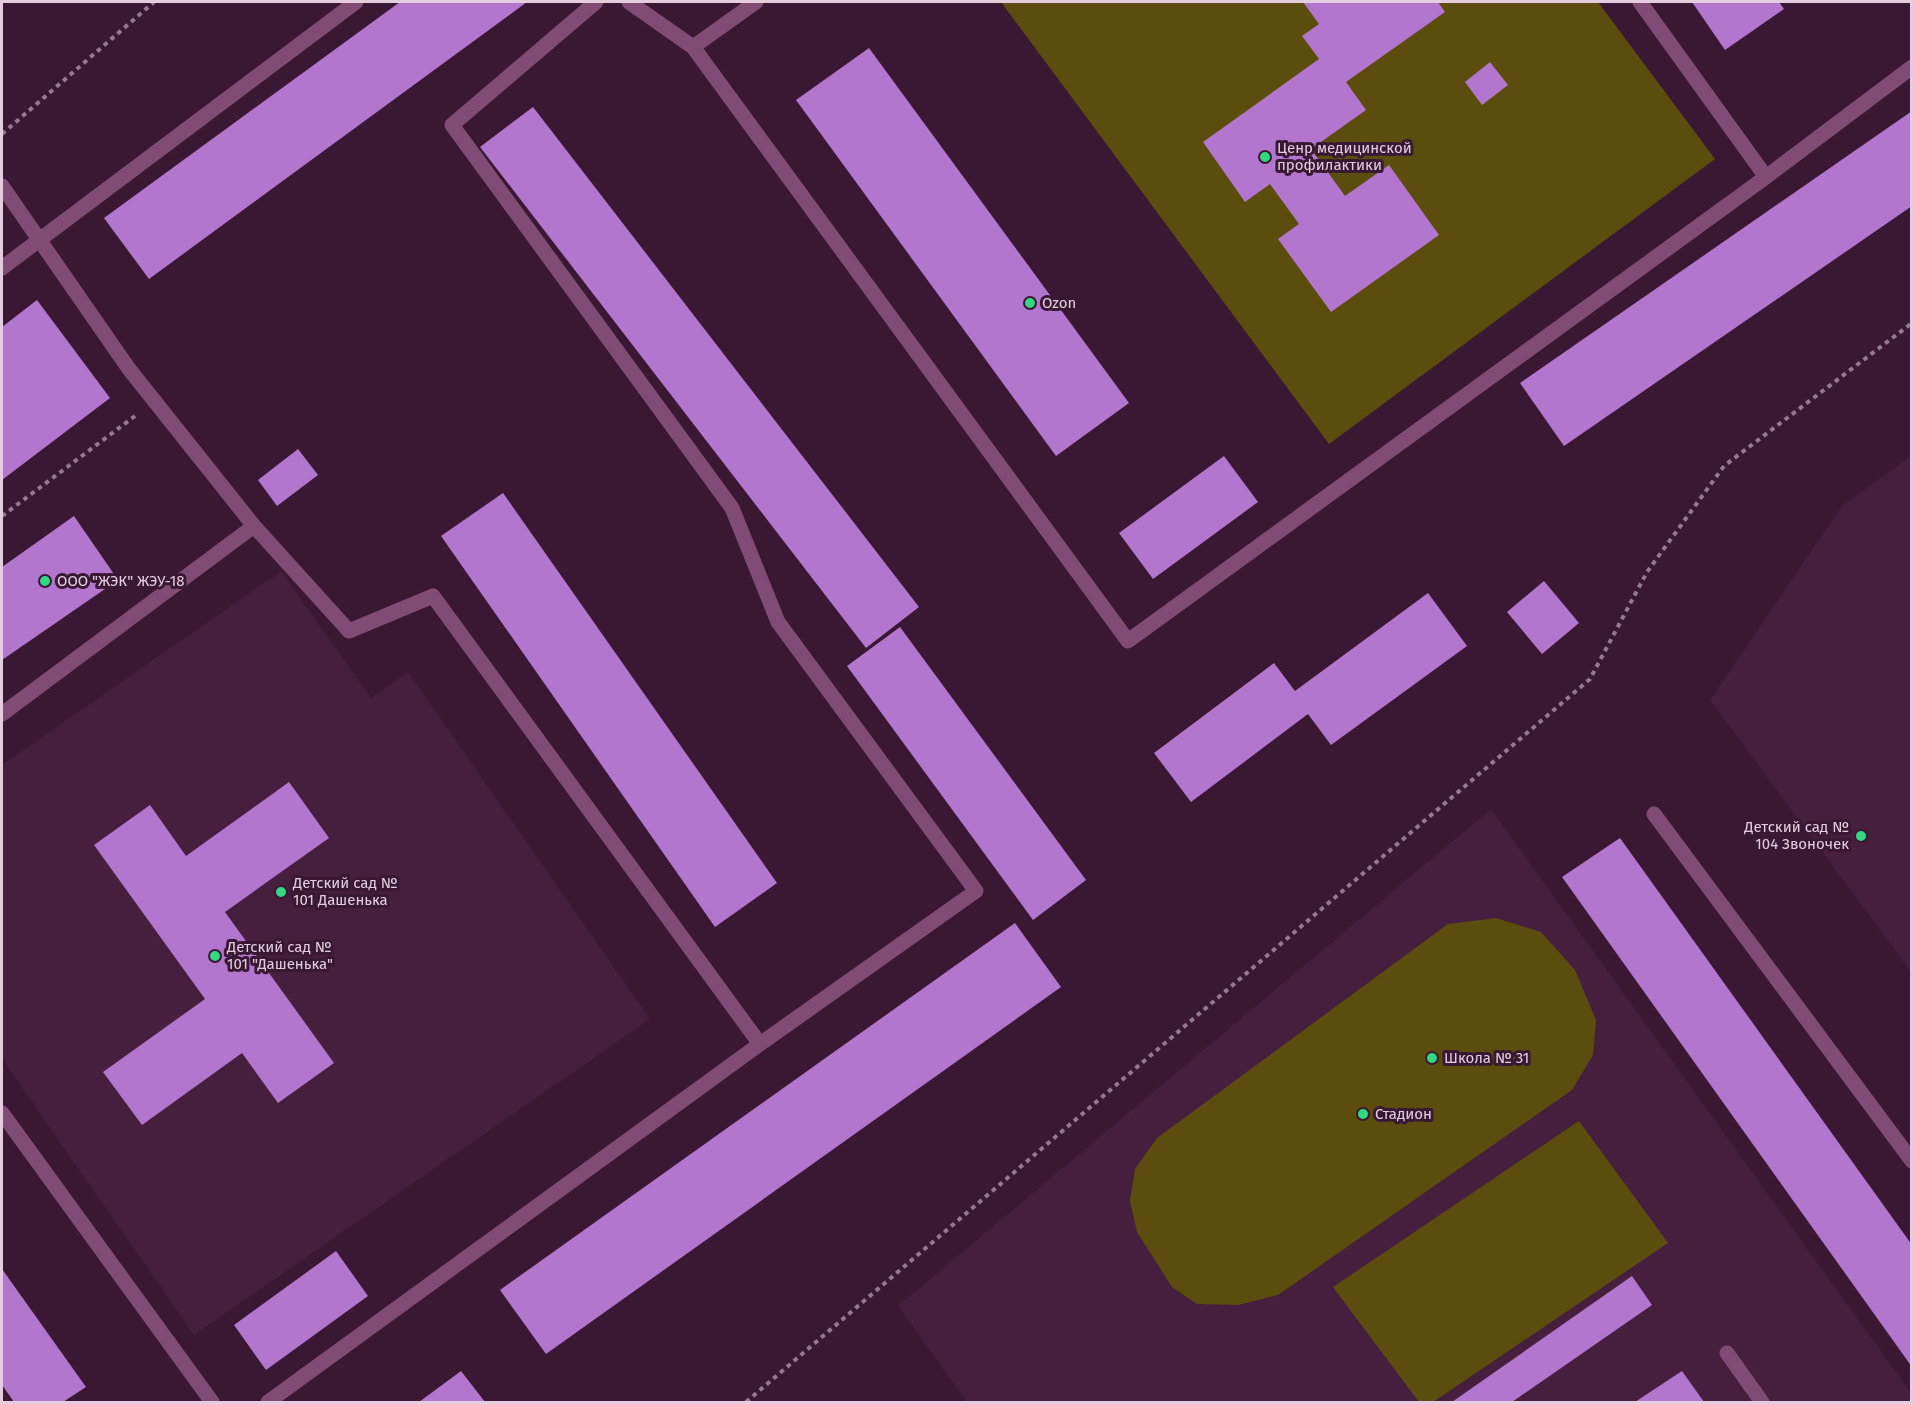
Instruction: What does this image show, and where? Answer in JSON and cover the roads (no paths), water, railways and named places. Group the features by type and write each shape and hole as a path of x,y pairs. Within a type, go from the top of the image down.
{"lane":[{"path":"2,268 356,2"},
{"path":"268,1402 760,1044 976,891 778,622 732,508 452,125 596,2"},
{"path":"629,2 693,47 1128,641 1766,177 1911,67"},
{"path":"693,47 756,2"},
{"path":"1640,2 1766,177"},
{"path":"2,186 129,369 254,526 349,631 432,596 760,1044"},
{"path":"2,714 254,526"},
{"path":"1654,814 1911,1161"},
{"path":"2,1113 212,1402"},
{"path":"1727,1353 1762,1402"}],"place":[{"name":"Ценр медицинской профилактики","path":"1265,157"},
{"name":"Ozon","path":"1030,303"},
{"name":"ООО \"ЖЭК\" ЖЭУ-18","path":"45,581"},
{"name":"Детский сад № 104 Звоночек","path":"1861,836"},
{"name":"Детский сад № 101 Дашенька","path":"281,892"},
{"name":"Детский сад № 101 \"Дашенька\"","path":"215,956"},
{"name":"Школа № 31","path":"1432,1058"},
{"name":"Стадион","path":"1363,1114"}]}
